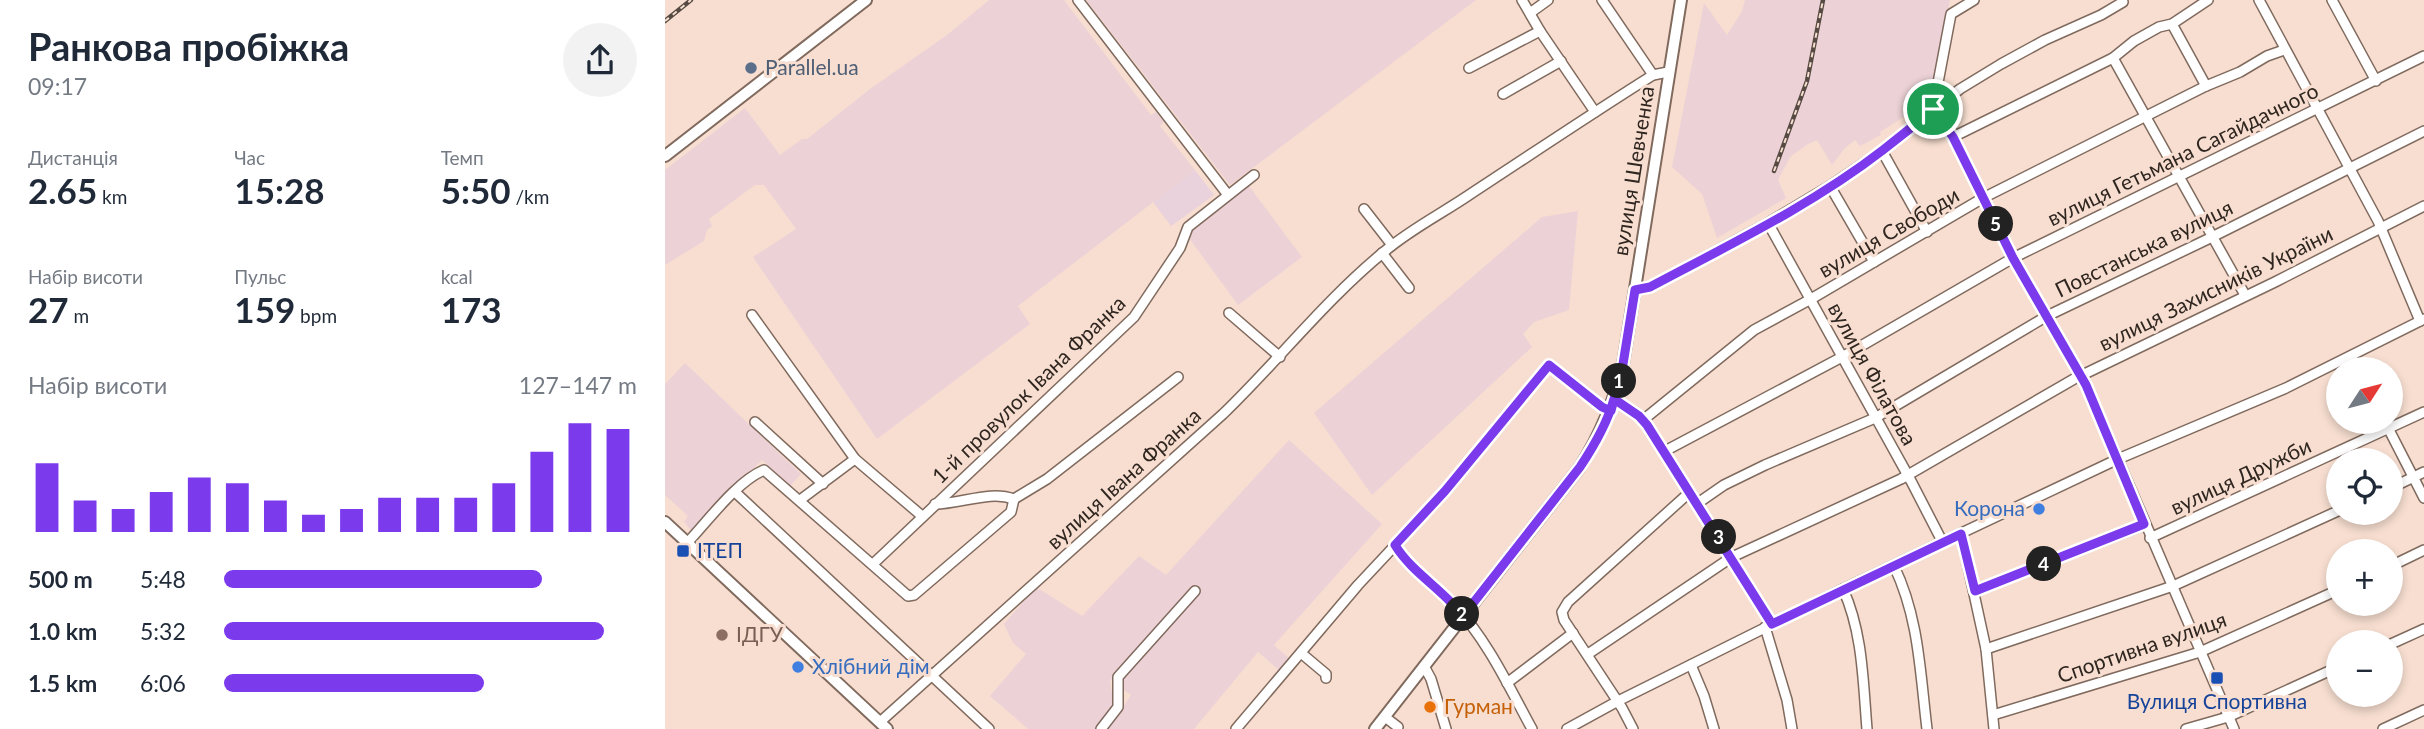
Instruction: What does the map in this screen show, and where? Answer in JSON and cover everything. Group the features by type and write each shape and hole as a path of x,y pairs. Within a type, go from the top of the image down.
{"main road":[{"path":"665,156 866,0"},
{"name":"вулиця Шевченка","path":"1375,729 1580,467 1611,411 1623,364 1681,0"},
{"path":"665,522 883,726"}],"street":[{"path":"1078,0 1228,195"},
{"path":"1521,0 1595,112"},
{"path":"1530,13 1548,0"},
{"path":"1602,0 1653,75"},
{"path":"1974,0 1951,14 1933,109 1953,137 2013,258 2081,375 2234,729"},
{"path":"1953,137 2113,58 2134,41 2159,27 2172,24 2209,0"},
{"path":"1567,729 1843,589 2119,459 2286,388 2422,320 2351,169 2259,0"},
{"path":"2332,0 2376,81"},
{"path":"1635,290 1650,287 1768,223 1882,151 1960,89 2045,40 2123,2"},
{"path":"2172,24 2206,86"},
{"path":"1469,68 1540,31"},
{"name":"вулиця Свободи","path":"1643,420 1744,336 1983,198 2206,86 2240,72 2267,56 2284,50"},
{"name":"вулиця Гетьмана Сагайдачного","path":"1665,451 1842,358 2013,258 2424,56"},
{"path":"2113,58 2245,295"},
{"path":"1503,94 1561,61"},
{"name":"вулиця Івана Франка","path":"883,726 931,677 1223,414 1351,281 1382,253 1653,75 1668,72"},
{"name":"Повстанська вулиця","path":"1697,503 1724,485 1765,465 1875,418 2047,316 2424,131"},
{"path":"1882,151 1927,232"},
{"name":"1-й провулок Івана Франка","path":"873,564 1134,317 1180,248 1188,227 1254,175"},
{"path":"1830,186 1874,262"},
{"name":"вулиця Захисників України","path":"1588,654 1732,556 1908,475 2081,375 2424,206"},
{"path":"1364,209 1392,245"},
{"name":"вулиця Філатова","path":"1768,223 1943,543"},
{"path":"1382,253 1409,288"},
{"path":"1229,313 1280,357"},
{"path":"752,315 855,459 922,516"},
{"path":"1236,729 1445,491 1549,365 1602,407 1611,411"},
{"path":"687,543 736,492 764,470 908,596 914,595 1011,512 1014,499 1047,479 1178,377"},
{"path":"1614,399 1643,420 1732,556 1769,625 1792,729"},
{"name":"вулиця Дружби","path":"2403,419 2424,412"},
{"path":"755,422 823,484"},
{"name":"вулиця Дружби","path":"2150,538 2368,434"},
{"path":"2392,434 2424,498"},
{"path":"800,500 855,459"},
{"path":"2403,482 2424,472"},
{"path":"736,492 989,729"},
{"path":"1633,729 1618,701 1562,616 1563,608 1690,492"},
{"path":"935,504 953,504 1000,494 1014,499"},
{"path":"1986,649 2173,586 2326,516"},
{"path":"1975,591 2144,524"},
{"path":"1961,534 1986,649 1994,729"},
{"path":"1395,545 1402,556 1455,605 1489,651 1532,729"},
{"path":"2403,560 2424,550"},
{"path":"1894,566 1909,599 1914,619 1927,729"},
{"path":"1843,589 1855,618 1859,639 1867,729"},
{"path":"1101,729 1118,707 1118,677 1195,591"},
{"name":"Спортивна вулиця","path":"1993,715 2200,652 2326,595"},
{"path":"2403,639 2424,629"},
{"path":"1507,683 1573,634"},
{"path":"1301,653 1326,674 1326,678"},
{"path":"1691,665 1714,729"},
{"path":"1425,666 1446,729"},
{"path":"2186,729 2228,717 2326,672"},
{"path":"2383,729 2424,710"},
{"path":"1385,717 1398,727"}],"shaded area":[{"path":"989,0 1064,0 1151,115 1156,112 1164,122 1160,126 1195,170 1018,306 1030,324 877,439 753,257 796,229 764,185 755,185 709,219 712,226 707,230 704,241 665,265 665,170 745,108 780,155 802,139 807,139 870,89 947,35"},
{"path":"1086,0 1476,0 1230,185"},
{"path":"1745,0 1950,0 1932,99 1880,132 1881,135 1860,146 1855,140 1832,165 1817,140 1808,144 1790,157 1778,180 1786,198 1717,238 1702,194 1672,167 1704,3 1727,35 1742,11"},
{"path":"1195,170 1214,195 1171,226 1153,202"},
{"path":"1249,186 1302,257 1238,305 1186,234"},
{"path":"1578,211 1569,310 1534,322 1523,334 1532,347 1372,495 1314,413 1542,217"},
{"path":"685,363 801,474 790,486 762,460 691,530 684,522 688,516 665,495 665,384"},
{"path":"1289,440 1382,524 1274,645 1290,659 1280,671 1258,652 1194,729 1108,729 1131,695 1121,688 1120,682 1195,596 1190,592 1113,675 1110,682 1114,704 1095,729 1028,729 990,696 1026,654 1013,643 1004,624 1036,587 1082,616 1139,556 1166,575"}],"railway":[{"path":"665,21 691,0"},
{"path":"1774,171 1807,81 1823,0"}],"place":[{"name":"Parallel.ua","path":"751,68"},
{"name":"Корона","path":"2039,509"},
{"name":"ІТЕП","path":"683,551"},
{"name":"ІДГУ","path":"722,635"},
{"name":"Хлібний дім","path":"798,667"},
{"name":"Вулиця Спортивна","path":"2217,678"},
{"name":"Гурман","path":"1430,707"}],"route":[{"path":"1933,109 1882,151 1830,186 1650,287 1635,290 1623,364 1614,399 1611,411 1602,407 1549,365 1445,491 1395,545 1402,556 1455,605 1463,616 1580,467 1595,443 1611,411 1614,399 1639,416 1647,425 1728,550 1772,624 1961,534 1975,591 2144,524 2078,368 2013,258 1953,137 1933,109"}]}
